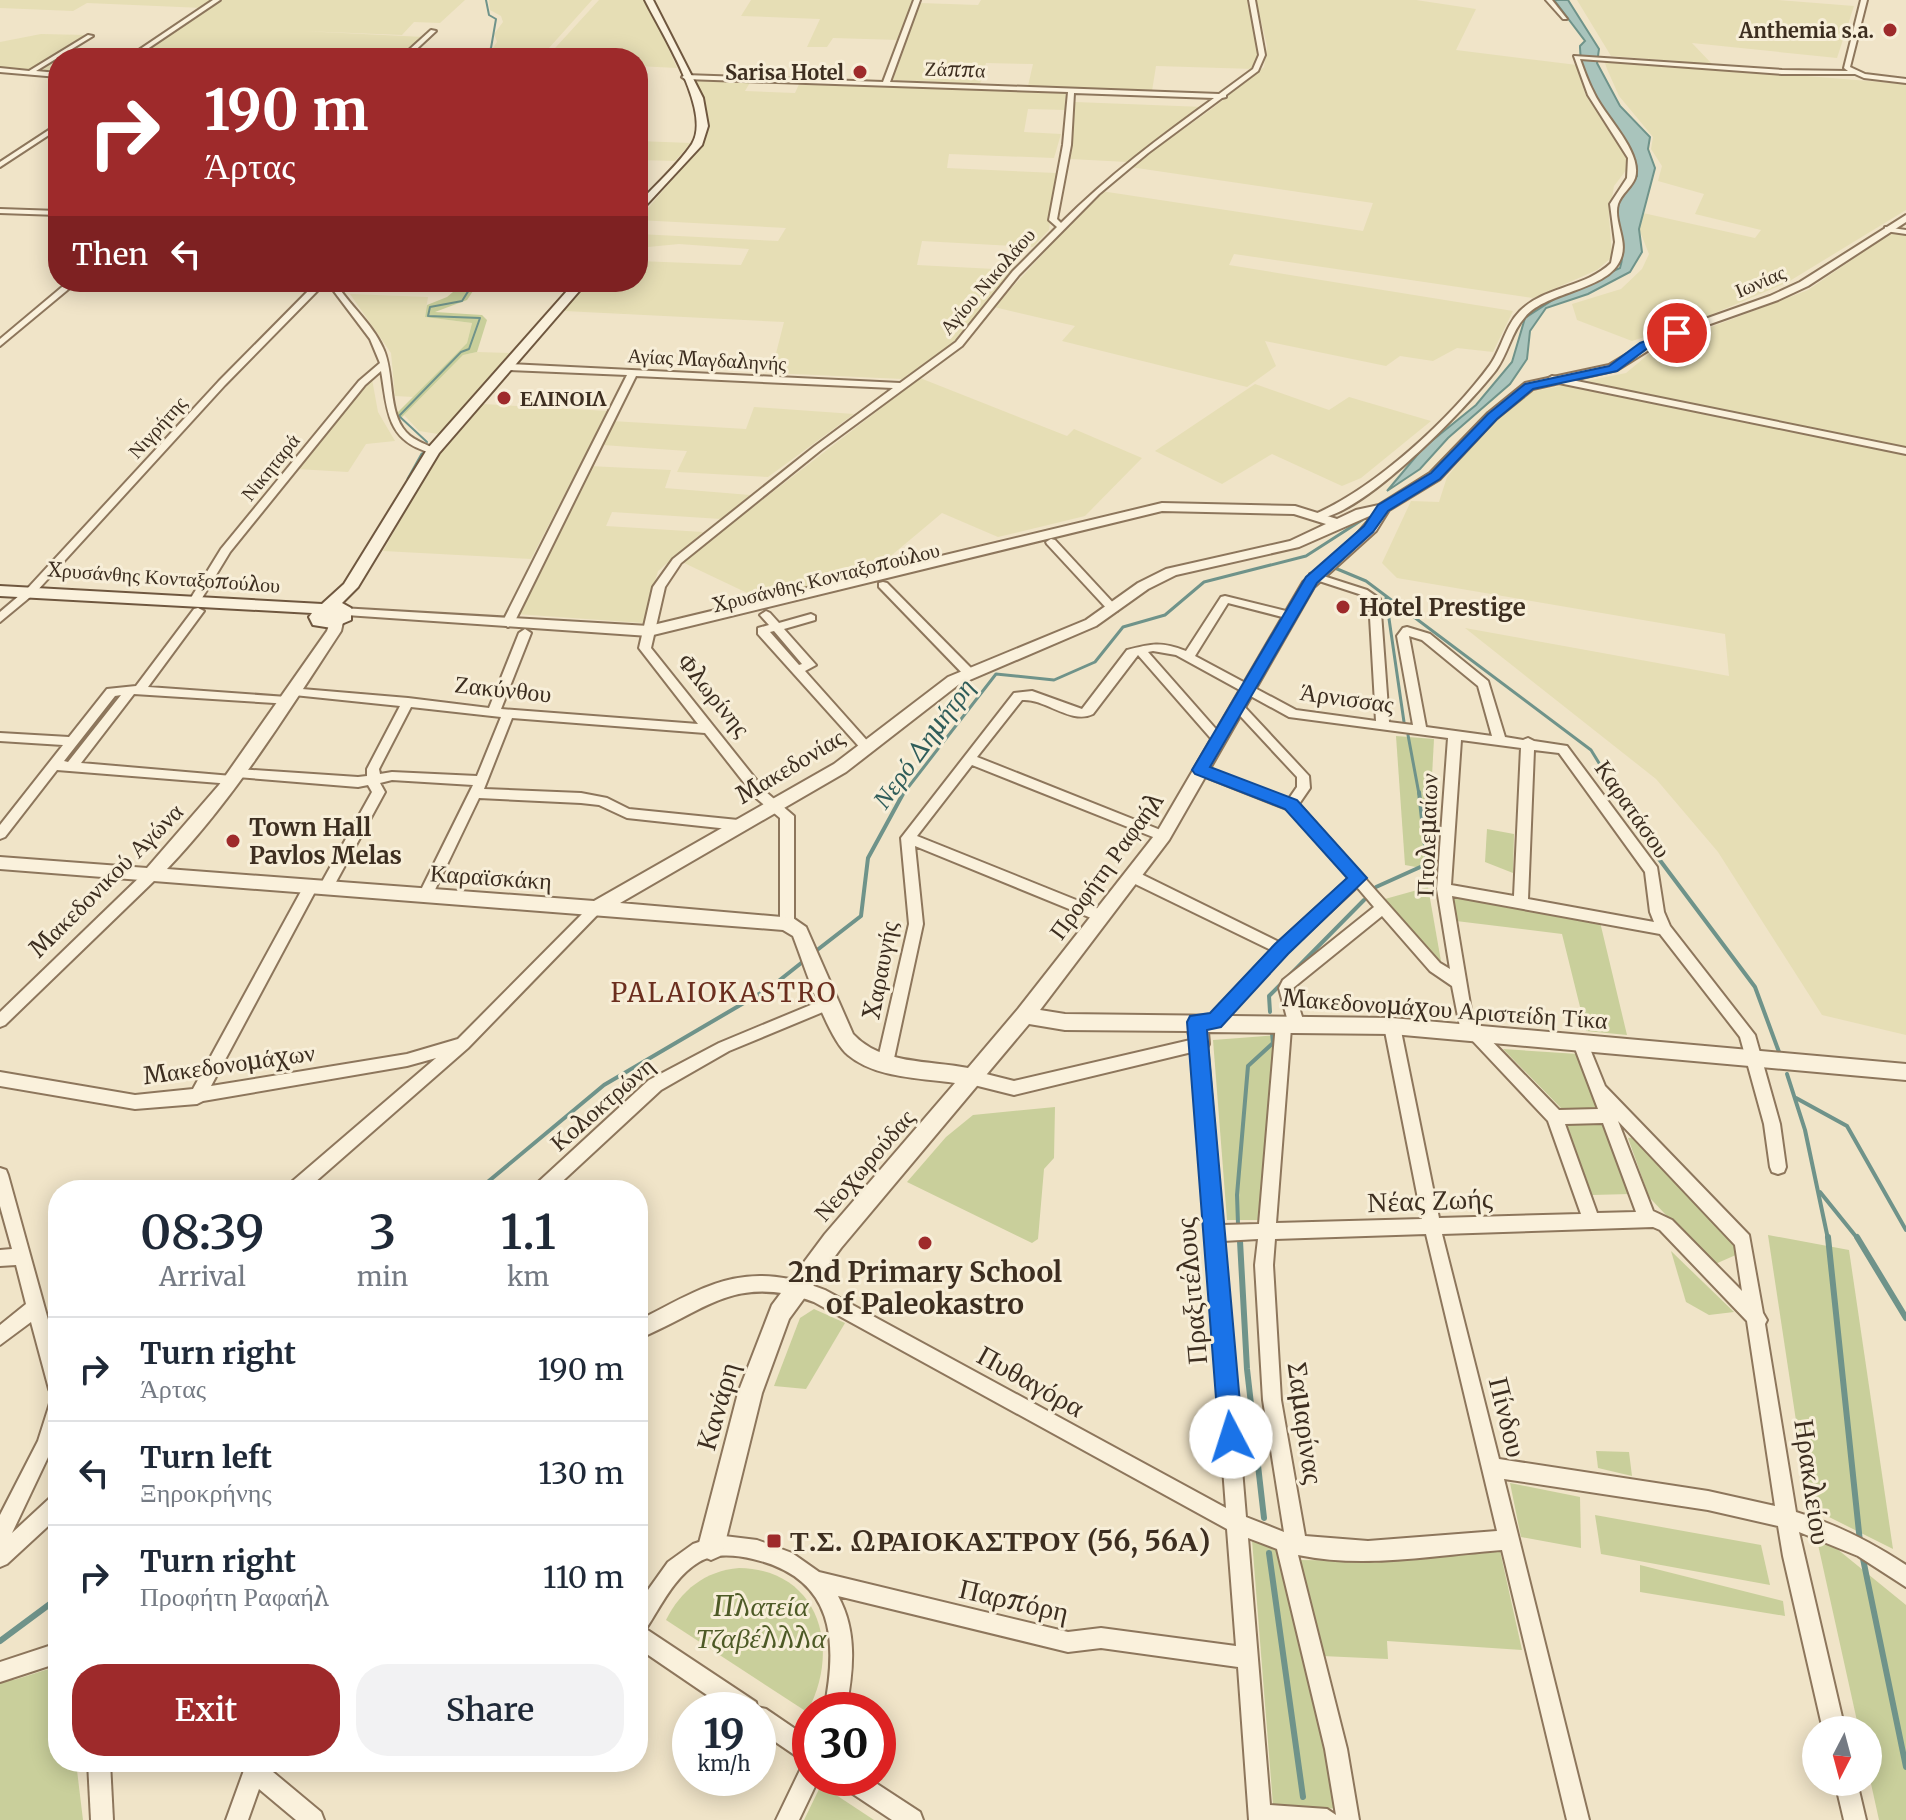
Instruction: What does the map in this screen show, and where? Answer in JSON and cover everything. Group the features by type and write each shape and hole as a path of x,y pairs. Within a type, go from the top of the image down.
{"main road":[{"path":"648,199 701,135 703,109 649,0"},
{"path":"332,615 433,451 573,292"},
{"name":"Χρυσάνθης Κονταξοπούλου","path":"0,591 332,615"},
{"name":"Χρυσάνθης Κονταξοπούλου","path":"1,611 26,595"}],"street":[{"path":"145,48 217,0"},
{"path":"886,83 917,0"},
{"name":"Αγίου Νικολάου","path":"647,636 659,587 672,565 808,456 966,337 999,293 1060,226 1145,151 1256,70 1260,63 1259,24 1252,0"},
{"path":"1549,0 1565,18"},
{"path":"1852,73 1846,63 1864,0"},
{"path":"414,48 433,31"},
{"path":"70,48 90,36"},
{"path":"1319,516 1342,507 1362,492 1453,413 1498,362 1524,312 1543,298 1612,267 1620,246 1614,204 1631,178 1632,158 1591,95 1576,57 1782,72 1852,73 1906,81"},
{"path":"29,73 48,61"},
{"path":"0,70 48,74"},
{"name":"Ζάππα","path":"685,77 1224,96"},
{"path":"1060,226 1053,220 1067,145 1071,90"},
{"path":"0,165 48,133"},
{"path":"0,211 48,213"},
{"name":"Ιωνίας","path":"1383,508 1435,476 1529,386 1613,368 1661,338 1774,298 1804,284 1906,218"},
{"path":"1888,229 1906,232"},
{"path":"0,343 61,292"},
{"name":"Νιγρήτης","path":"26,595 222,383 312,292"},
{"path":"339,292 370,333 384,364 388,405 395,424 413,443 433,451"},
{"name":"Νικηταρά","path":"72,766 136,690 196,606 225,551 362,383 384,364"},
{"name":"Αγίας Μαγδαληνής","path":"509,367 903,386"},
{"path":"508,623 633,373"},
{"path":"1552,379 1906,451"},
{"name":"Χρυσάνθης Κονταξοπούλου","path":"332,615 508,623 647,636 1153,508 1283,509 1319,516 1338,524"},
{"name":"Μακεδονίας","path":"306,1180 463,1044 596,909 840,768 939,690 969,673 1083,627 1143,586 1171,572 1278,549 1383,508"},
{"name":"Προφήτη Ραφαήλ","path":"1025,1015 1163,836 1314,576 1369,529 1383,508"},
{"name":"Χρυσάνθης Κονταξοπούλου","path":"332,615 525,633 647,636 771,621 883,585 1164,514 1319,516"},
{"path":"1051,542 1113,609"},
{"path":"1314,576 1363,592 1374,599 1383,726"},
{"path":"883,585 969,673"},
{"path":"1188,657 1225,599 1290,615"},
{"name":"Μακεδονικού Αγώνα","path":"0,1021 150,876 234,776 321,650 332,615"},
{"path":"811,618 771,621 762,631 867,748"},
{"path":"1420,730 1403,636 1407,631 1426,637 1484,684 1499,739"},
{"path":"425,896 478,787 525,633"},
{"name":"Φλωρίνης","path":"647,636 647,653 761,795 786,814 789,824 787,923"},
{"name":"Άρνισσας","path":"1139,649 1162,647 1188,657 1293,714 1528,742 1563,749"},
{"path":"1101,916 908,838 1018,696 1032,695 1083,714 1089,711 1128,656 1139,649 1218,739"},
{"path":"0,834 108,694 136,690"},
{"name":"Ζακύνθου","path":"136,690 408,702 708,729"},
{"path":"197,1097 318,889 379,792 373,769 408,702"},
{"path":"1237,706 1303,776 1304,788 1291,805"},
{"name":"Πτολεμαίων","path":"1455,734 1444,889 1460,984 1472,1033"},
{"path":"0,737 69,741"},
{"path":"1521,903 1528,742"},
{"name":"Καρατάσου","path":"1563,749 1652,871 1657,912 1664,929 1743,1028 1756,1059 1778,1167"},
{"path":"970,759 1163,836"},
{"path":"55,765 358,782 392,776 581,798 602,801 627,813 738,825"},
{"path":"1200,770 1291,805 1444,976 1460,984"},
{"name":"Χαραυγής","path":"885,1063 916,924 908,838"},
{"name":"Καραϊσκάκη","path":"0,863 787,923"},
{"path":"1132,876 1281,949"},
{"path":"787,923 797,928 805,942 852,1048 868,1058 885,1063 945,1070 1014,1088 1199,1044 1206,1022 1358,878"},
{"path":"1444,889 1664,929"},
{"name":"Σαμαρίνας","path":"1348,1820 1336,1749 1290,1543 1269,1372 1264,1265 1290,1023 1286,988 1382,908"},
{"name":"Κολοκτρώνη","path":"552,1180 655,1085 724,1047 830,1003"},
{"name":"Μακεδονομάχου Αριστείδη Τίκα","path":"1025,1015 1065,1022 1392,1026 1906,1072"},
{"name":"Νεοχωρούδας","path":"796,1287 1025,1015"},
{"name":"Πίνδου","path":"1392,1026 1432,1226 1578,1820"},
{"path":"1472,1033 1555,1117 1592,1222"},
{"path":"1581,1043 1647,1219 1666,1225 1758,1320"},
{"name":"Μακεδονομάχων","path":"0,1079 135,1102 197,1097 407,1060 463,1044"},
{"name":"Πραξιτέλους","path":"1199,1044 1260,1817"},
{"name":"Ηρακλείου","path":"1598,1089 1743,1241 1797,1577 1831,1716"},
{"path":"1555,1117 1609,1116"},
{"path":"0,1175 19,1257 48,1356"},
{"name":"Νέας Ζωής","path":"1214,1233 1647,1219"},
{"path":"0,1258 19,1257"},
{"path":"648,1325 735,1284 761,1281 796,1287"},
{"name":"Πυθαγόρα","path":"796,1287 1239,1524 1290,1543 1376,1550 1509,1540"},
{"name":"Κανάρη","path":"711,1547 755,1375 780,1313 796,1287"},
{"path":"0,1336 34,1309"},
{"path":"0,1536 48,1438"},
{"path":"1491,1467 1788,1516 1820,1528 1873,1555 1906,1577"},
{"path":"0,1557 48,1513"},
{"path":"648,1608 674,1570 691,1556 711,1547 744,1547 791,1562 816,1581 836,1610 843,1640 843,1674 839,1692"},
{"name":"Παρπόρη","path":"816,1581 1068,1642 1101,1638 1249,1658"},
{"path":"648,1643 721,1692"},
{"path":"4,1671 48,1656"},
{"path":"100,1772 102,1820"},
{"path":"237,1820 254,1772"},
{"path":"261,1772 313,1820"},
{"path":"787,1820 799,1796"},
{"path":"876,1796 912,1820"},
{"path":"1849,1796 1855,1820"},
{"path":"1260,1817 1327,1820"}],"shaded area":[{"path":"0,0 215,0 203,8 87,3 73,11 0,8"},
{"path":"222,0 465,0 440,23 414,22 402,35 302,31 424,37 411,48 150,48"},
{"path":"489,0 592,0 549,48 493,48 497,42 494,34 503,22 501,16 490,10"},
{"path":"599,0 647,0 677,68 648,67 648,48 555,48"},
{"path":"751,0 914,0 899,40 833,38 827,47 807,47 820,19 741,16"},
{"path":"981,0 1250,0 1258,51 1254,69 1156,66 1152,91 1028,86 1033,64 986,63 980,84 893,80 920,3 978,5"},
{"path":"1256,0 1416,0 1476,9 1456,50 1577,65 1585,94 1626,157 1627,169 1614,186 1609,216 1612,257 1597,270 1533,298 1234,254 1229,265 1513,311 1493,352 1457,348 1433,361 1400,356 1386,366 1265,341 1276,366 1247,387 1062,341 1075,326 994,307 1101,191 1363,231 1373,203 1130,167 1264,67 1267,46"},
{"path":"1577,0 1778,0 1854,6 1837,58 1692,43 1712,64 1611,56"},
{"path":"41,34 86,35 69,48 48,48 48,71 0,67 0,42"},
{"path":"1609,60 1906,84 1906,210 1788,282 1701,319 1632,341 1577,320 1572,304 1621,289 1642,269 1649,254 1639,229 1643,213 1755,238 1761,230 1695,214 1704,194 1658,181 1662,166 1651,149 1653,137 1619,96 1605,63"},
{"path":"690,77 752,79 745,91 795,93 801,80 1066,90 1065,110 1028,109 1024,132 1061,134 1054,158 949,154 947,168 1056,173 1049,230 1033,247 922,241 917,265 1014,270 952,344 902,379 771,373 784,322 564,311 578,292 648,292 648,261 741,265 749,249 679,244 648,247 648,234 778,241 786,228 648,221 648,208 704,142"},
{"path":"1075,102 1204,107 1127,162 1070,159"},
{"path":"648,141 691,143 675,161 648,160"},
{"path":"1892,232 1906,234 1906,1035 1822,1015 1718,852 1656,779 1465,628 1729,676 1725,634 1397,578 1382,563 1411,501 1439,502 1447,477 1485,430 1531,392 1626,373 1656,348 1808,290"},
{"path":"350,294 428,297 425,317 472,323 467,343 413,397 395,396 391,353"},
{"path":"477,352 512,353 438,434 419,431 404,415 463,355"},
{"path":"920,378 1067,436 1074,429 1142,458 1085,516 998,537 942,513 874,570 762,600 682,562"},
{"path":"372,379 378,412 395,441 366,444 348,472 297,469"},
{"path":"1255,384 1329,410 1349,397 1431,421 1361,478 1342,486 1272,454 1222,484 1155,451"},
{"path":"483,404 608,411 531,559 383,551 438,454"},
{"path":"754,407 854,414 768,477 677,472 687,451 603,445 612,421 746,429"},
{"path":"589,466 671,470 665,488 750,495 721,519 612,512 606,526 703,532 658,571 643,623 516,614"}],"green space":[{"path":"453,292 472,292 467,300 435,312 482,315 487,320 477,352 463,355 401,418 396,414 467,343 472,323 425,317 427,305"},
{"path":"1396,736 1434,739 1427,869 1405,865"},
{"path":"1487,829 1514,834 1513,873 1485,862"},
{"path":"1428,887 1442,967 1385,899"},
{"path":"1452,896 1600,922 1627,1035 1586,1031 1562,934 1456,921"},
{"path":"1278,1035 1264,1220 1227,1220 1213,1040"},
{"path":"1503,1049 1578,1054 1630,1194 1592,1195 1561,1108"},
{"path":"1055,1107 1054,1158 1044,1169 1038,1239 1032,1243 907,1182 946,1137 973,1115"},
{"path":"1639,1137 1736,1238 1738,1254 1713,1265 1649,1197 1628,1138"},
{"path":"1768,1235 1849,1250 1893,1549 1809,1507"},
{"path":"1671,1251 1734,1312 1709,1315 1686,1302"},
{"path":"814,1309 845,1323 806,1389 774,1386 800,1318"},
{"path":"1596,1451 1629,1452 1632,1476 1598,1468"},
{"path":"1510,1483 1580,1497 1581,1548 1521,1537"},
{"path":"1595,1515 1761,1545 1770,1585 1601,1554"},
{"path":"1815,1531 1906,1605 1906,1820 1879,1820 1874,1796 1882,1796 1882,1716 1856,1716"},
{"path":"1252,1540 1279,1547 1341,1809 1273,1805"},
{"path":"1500,1551 1522,1650 1387,1641 1388,1659 1322,1656 1296,1560 1390,1561"},
{"path":"1640,1565 1783,1601 1785,1616 1640,1592"},
{"name":"Πλατεία Τζαβέλλλα","path":"739,1568 766,1572 788,1582 805,1597 816,1617 822,1639 822,1663 815,1692 792,1692 792,1702 666,1620 679,1600 695,1584"},
{"path":"48,1669 48,1772 77,1772 83,1820 0,1820 0,1678 14,1680"},
{"path":"816,1796 838,1796 874,1820 804,1820"}],"water":[{"path":"1554,0 1568,0 1599,49 1597,63 1620,106 1650,137 1648,149 1655,168 1639,229 1642,252 1630,272 1588,294 1546,308 1530,331 1527,359 1510,384 1448,438 1420,469 1387,491 1423,448 1476,405 1512,362 1525,318 1562,294 1620,268 1622,250 1617,205 1621,193 1637,176 1636,164 1586,78 1580,46 1585,41"}],"waterway":[{"path":"486,0 489,15 496,19 491,48"},
{"path":"427,442 399,416 461,352 469,349 480,318 428,316 430,307 462,301 468,292"},
{"path":"408,479 422,454"},
{"name":"Νερό Δημήτρη","path":"903,794 996,674 1054,680 1095,662 1123,627 1165,615 1204,582 1306,556 1362,520"},
{"path":"1330,566 1366,581 1591,750 1618,794"},
{"path":"1386,598 1404,722"},
{"path":"1408,735 1419,794"},
{"name":"Νερό Δημήτρη","path":"812,954 861,916 868,858 904,792"},
{"path":"1376,887 1427,864 1419,792"},
{"path":"1617,792 1653,851 1755,987 1779,1052"},
{"path":"1270,1012 1269,996 1364,900"},
{"name":"Νερό Δημήτρη","path":"490,1180 604,1085 771,987 805,960"},
{"path":"1238,1224 1237,1195 1248,1066 1273,1043 1272,1033"},
{"path":"1787,1074 1805,1130 1828,1239"},
{"path":"1796,1098 1847,1126 1906,1230"},
{"path":"1820,1192 1858,1239"},
{"path":"1828,1237 1860,1542"},
{"path":"1857,1237 1906,1318"},
{"path":"1240,1241 1247,1369 1264,1518"},
{"path":"1269,1553 1303,1797"},
{"path":"1862,1554 1906,1767"},
{"name":"Νερό Δημήτρη","path":"0,1641 48,1605"}],"place":[{"name":"Anthemia s.a.","path":"1890,30"},
{"name":"Sarisa Hotel","path":"860,72"},
{"name":"ΕΛΙΝΟΙΛ","path":"504,398"},
{"name":"Hotel Prestige","path":"1343,607"},
{"name":"Town Hall Pavlos Melas","path":"233,841"},
{"name":"2nd Primary School of Paleokastro","path":"925,1243"},
{"name":"Τ.Σ. ΩΡΑΙΟΚΑΣΤΡΟΥ (56, 56Α)","path":"774,1541"}],"district":[{"name":"PALAIOKASTRO","path":"724,992"}],"route":[{"path":"1231,1437 1197,1022 1214,1021 1281,949 1358,878 1291,805 1200,770 1311,580 1369,529 1382,514 1383,508 1435,476 1492,416 1529,386 1552,379 1605,371 1622,364 1644,346 1677,333"}]}
